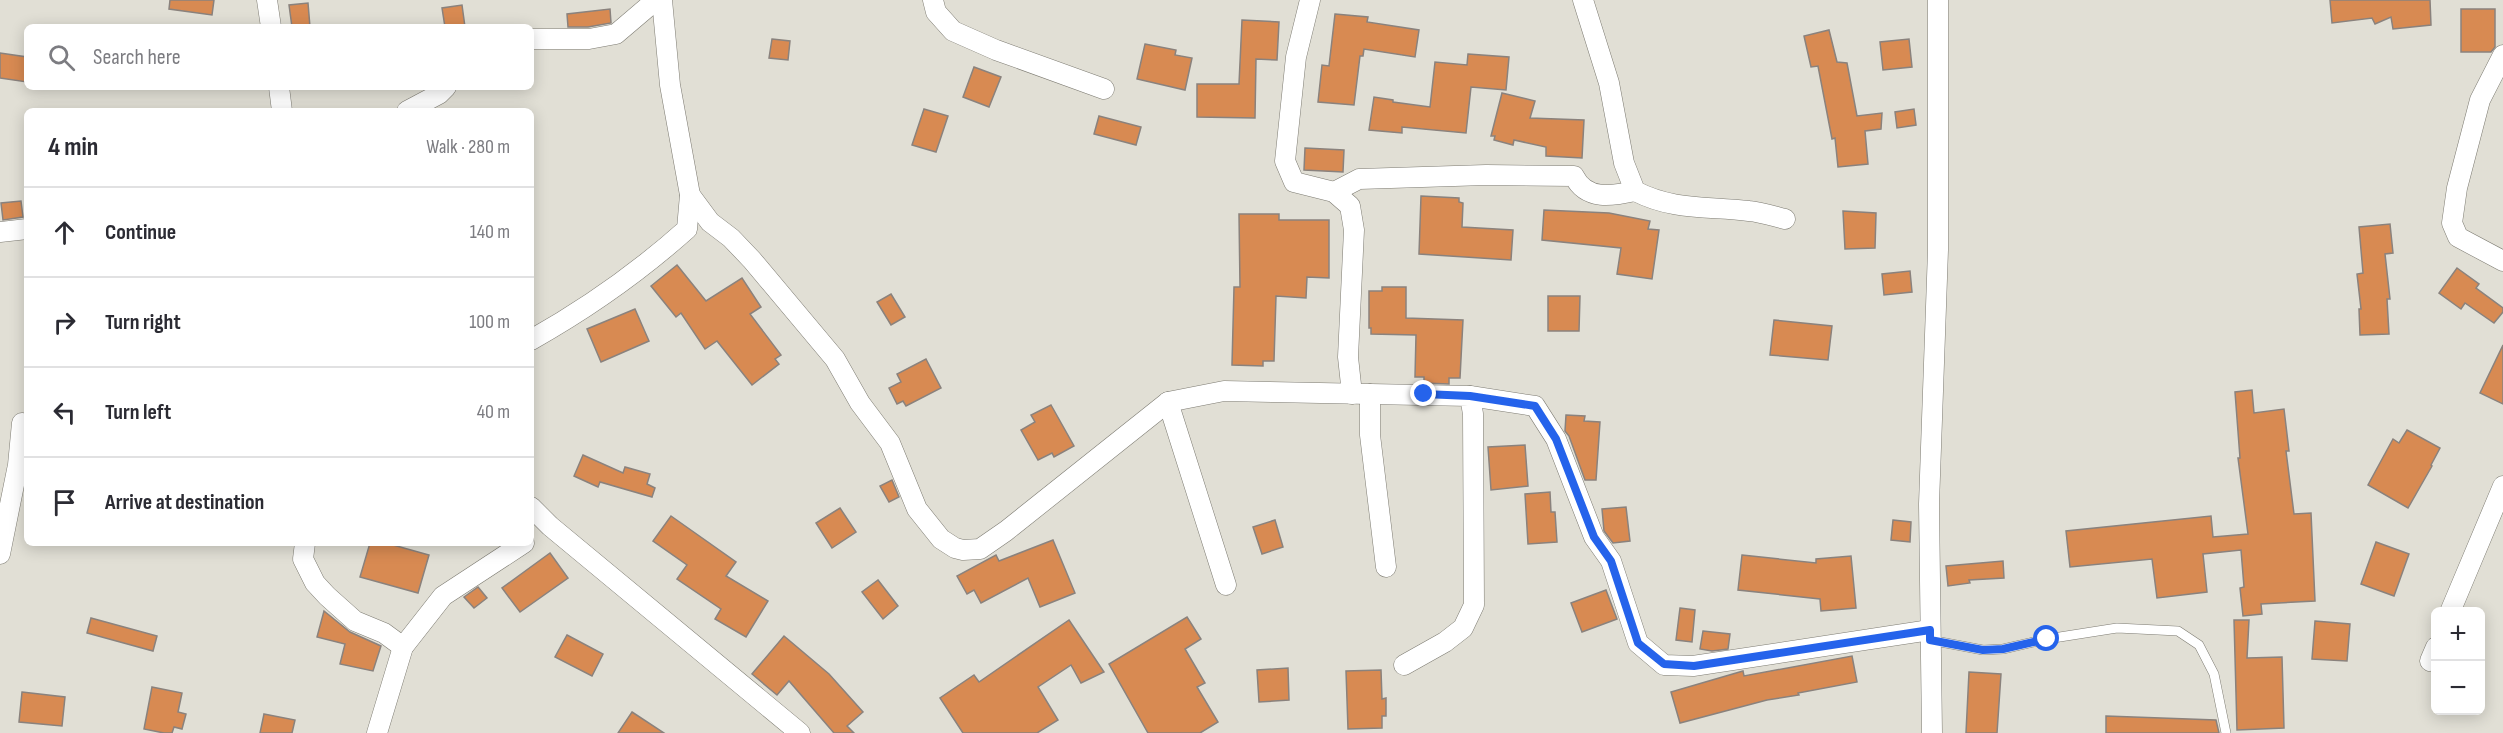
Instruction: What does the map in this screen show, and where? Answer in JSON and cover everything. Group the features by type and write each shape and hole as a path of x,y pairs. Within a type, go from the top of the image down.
{"street":[{"path":"267,0 271,24"},
{"path":"534,39 589,39 616,34 656,0"},
{"path":"534,338 581,309 659,254 687,229 690,195 670,86 662,0"},
{"path":"933,0 936,12 953,31 996,50 1104,89"},
{"path":"1310,0 1296,57 1284,161 1294,182 1335,192 1350,206 1354,230 1348,357 1361,394 1370,435 1386,567"},
{"path":"1583,0 1609,83 1624,163 1635,191"},
{"path":"1932,733 1929,504 1938,249 1938,0"},
{"path":"2503,55 2480,100 2457,188 2452,223 2458,237 2503,261"},
{"path":"279,90 282,108"},
{"path":"413,108 443,90"},
{"path":"1335,192 1359,179 1486,175 1574,176 1577,182 1589,192 1611,197 1635,191 1662,203 1707,210 1749,211 1785,219"},
{"path":"690,195 710,222 731,238 752,260 835,359 860,403 891,442 917,509 941,539 955,548 980,549 1006,531 1168,402 1224,392 1470,396 1535,406 1556,439 1594,537 1611,561 1638,643 1664,664 1694,666 1930,635"},
{"path":"0,232 24,229"},
{"path":"1404,664 1445,642 1463,628 1474,605 1473,414 1470,396"},
{"path":"1168,402 1226,585"},
{"path":"0,554 18,465 22,423 24,423"},
{"path":"2452,607 2503,486"},
{"path":"534,510 550,526 800,733"},
{"path":"534,536 550,526"},
{"path":"304,546 303,559 315,583 327,596 355,621 384,633 403,647"},
{"path":"377,733 403,647 443,596 519,546"}],"lane":[{"path":"1930,635 1983,650 2003,649 2116,628 2178,631 2199,645 2214,674 2226,733"}],"building":[{"path":"170,0 214,0 212,15 169,9"},
{"path":"2330,0 2430,0 2431,25 2393,29 2391,17 2375,24 2372,18 2332,23"},
{"path":"308,3 310,24 292,24 289,5"},
{"path":"462,5 465,24 445,24 442,8"},
{"path":"610,9 611,23 588,27 568,27 567,14"},
{"path":"2461,9 2495,9 2495,47 2491,52 2461,52"},
{"path":"1335,14 1368,17 1367,22 1419,30 1415,57 1364,49 1363,56 1360,56 1354,105 1318,102 1322,65 1329,66"},
{"path":"1242,20 1279,22 1277,60 1256,59 1255,118 1197,117 1197,84 1239,84"},
{"path":"1829,30 1837,62 1847,63 1857,116 1882,113 1881,129 1865,131 1868,164 1838,167 1835,138 1832,139 1818,66 1811,67 1804,36"},
{"path":"772,39 790,41 788,60 769,58"},
{"path":"1909,39 1912,67 1883,70 1880,42"},
{"path":"1145,44 1176,50 1175,55 1192,58 1185,90 1137,79"},
{"path":"0,53 24,57 24,82 0,78"},
{"path":"1468,54 1509,57 1506,90 1471,87 1466,133 1402,127 1402,133 1369,130 1374,97 1430,107 1435,62 1467,65"},
{"path":"974,67 1001,77 989,107 963,97"},
{"path":"1502,93 1535,101 1530,118 1584,120 1582,158 1546,156 1546,147 1514,140 1513,145 1494,140 1495,136 1491,136"},
{"path":"924,109 948,116 936,152 912,145"},
{"path":"1914,109 1916,125 1897,128 1895,112"},
{"path":"1099,116 1141,127 1136,145 1094,134"},
{"path":"1305,148 1344,150 1343,172 1304,170"},
{"path":"1421,196 1459,198 1459,202 1463,203 1462,227 1513,230 1511,260 1419,254"},
{"path":"21,201 23,217 3,220 1,203"},
{"path":"1544,210 1609,213 1650,221 1648,229 1659,230 1652,279 1617,274 1621,248 1542,240"},
{"path":"1843,211 1876,213 1875,248 1845,249"},
{"path":"1239,214 1279,214 1279,220 1329,220 1329,278 1307,277 1306,298 1276,296 1274,361 1263,361 1263,366 1232,365 1234,287 1240,287"},
{"path":"2390,224 2393,253 2385,254 2390,299 2387,299 2389,334 2360,335 2359,309 2361,309 2357,274 2363,273 2359,227"},
{"path":"677,265 706,301 742,278 761,307 750,314 781,355 775,359 779,364 752,385 717,341 705,349 681,313 676,317 651,286"},
{"path":"2457,268 2479,284 2476,288 2503,308 2503,312 2494,323 2465,303 2461,309 2439,293"},
{"path":"1910,271 1912,292 1884,295 1882,274"},
{"path":"1382,287 1406,287 1406,318 1463,320 1460,378 1449,378 1449,384 1424,383 1424,377 1415,377 1416,335 1371,334 1369,291 1382,291"},
{"path":"891,294 905,317 891,325 877,302"},
{"path":"1548,296 1580,296 1579,331 1548,331"},
{"path":"635,309 649,341 601,362 587,329"},
{"path":"1774,320 1832,326 1828,360 1770,355"},
{"path":"2503,345 2503,404 2480,393"},
{"path":"926,359 941,388 906,406 903,401 897,404 889,388 901,382 897,374"},
{"path":"2252,390 2254,413 2284,409 2289,451 2286,451 2294,514 2311,513 2315,601 2261,604 2262,614 2243,616 2240,588 2244,587 2241,550 2203,554 2207,592 2157,598 2152,559 2070,567 2066,531 2211,516 2213,537 2248,534 2238,458 2240,458 2235,392"},
{"path":"1051,405 1074,446 1054,457 1052,453 1038,460 1021,430 1035,422 1031,415"},
{"path":"1566,415 1585,416 1584,421 1600,422 1596,480 1585,480 1569,436 1565,431"},
{"path":"2407,430 2440,448 2408,508 2368,485 2393,439 2399,443"},
{"path":"1525,445 1528,486 1491,490 1488,447"},
{"path":"583,455 623,473 625,467 650,474 647,484 655,488 652,497 600,482 598,487 574,476"},
{"path":"892,480 899,497 889,502 880,486"},
{"path":"1550,492 1551,512 1555,512 1557,542 1528,544 1525,494"},
{"path":"1626,507 1630,541 1613,543 1604,531 1602,509"},
{"path":"840,508 856,532 832,548 816,523"},
{"path":"671,516 736,562 726,576 768,601 746,637 715,619 721,609 677,579 687,565 653,541"},
{"path":"1275,520 1283,547 1262,554 1253,527"},
{"path":"1893,520 1911,522 1910,542 1891,540"},
{"path":"1053,540 1075,593 1040,607 1028,578 981,603 974,590 967,594 957,576 996,555 999,561"},
{"path":"2376,542 2409,554 2394,596 2361,584"},
{"path":"369,546 397,546 429,555 418,593 360,577"},
{"path":"550,553 568,578 520,612 502,588"},
{"path":"1742,555 1816,563 1816,559 1851,556 1856,608 1821,611 1820,599 1738,590"},
{"path":"2003,561 2004,578 1969,580 1970,583 1948,586 1946,566"},
{"path":"878,580 898,606 883,619 862,592"},
{"path":"478,587 487,598 474,608 464,597"},
{"path":"1606,590 1617,619 1582,632 1571,603"},
{"path":"1680,608 1695,610 1692,642 1676,640"},
{"path":"324,611 350,632 381,646 373,671 340,664 345,644 317,637"},
{"path":"1187,617 1201,639 1185,649 1205,683 1197,687 1218,722 1200,733 1148,733 1109,664"},
{"path":"91,618 157,636 153,651 87,633"},
{"path":"1069,620 1104,672 1081,683 1071,665 1038,687 1058,720 1037,733 963,733 940,698 974,675 979,682"},
{"path":"2234,620 2249,620 2247,658 2282,657 2284,728 2237,730"},
{"path":"2315,621 2350,624 2347,661 2312,659"},
{"path":"1703,631 1730,634 1728,649 1712,651 1700,649"},
{"path":"567,635 603,654 592,676 555,657"},
{"path":"784,636 829,674 863,712 847,726 854,733 834,733 789,681 777,695 752,674"},
{"path":"1852,656 1857,682 1767,700 1680,723 1671,692 1743,671 1744,676"},
{"path":"1288,668 1289,700 1259,702 1257,670"},
{"path":"1381,670 1382,699 1386,698 1386,716 1382,716 1382,728 1348,729 1346,671"},
{"path":"1969,672 2001,674 1997,733 1966,733"},
{"path":"152,687 182,693 178,712 186,714 182,729 174,727 172,733 164,733 144,729"},
{"path":"22,692 65,697 62,726 19,722"},
{"path":"632,712 664,733 618,733"},
{"path":"264,714 295,720 292,733 260,733"},
{"path":"2106,716 2216,720 2219,733 2106,733"}],"route":[{"path":"1424,394 1470,396 1535,406 1556,439 1594,537 1611,561 1638,643 1664,664 1694,666 1930,630 1930,640 1983,650 2003,649 2047,639"}]}
